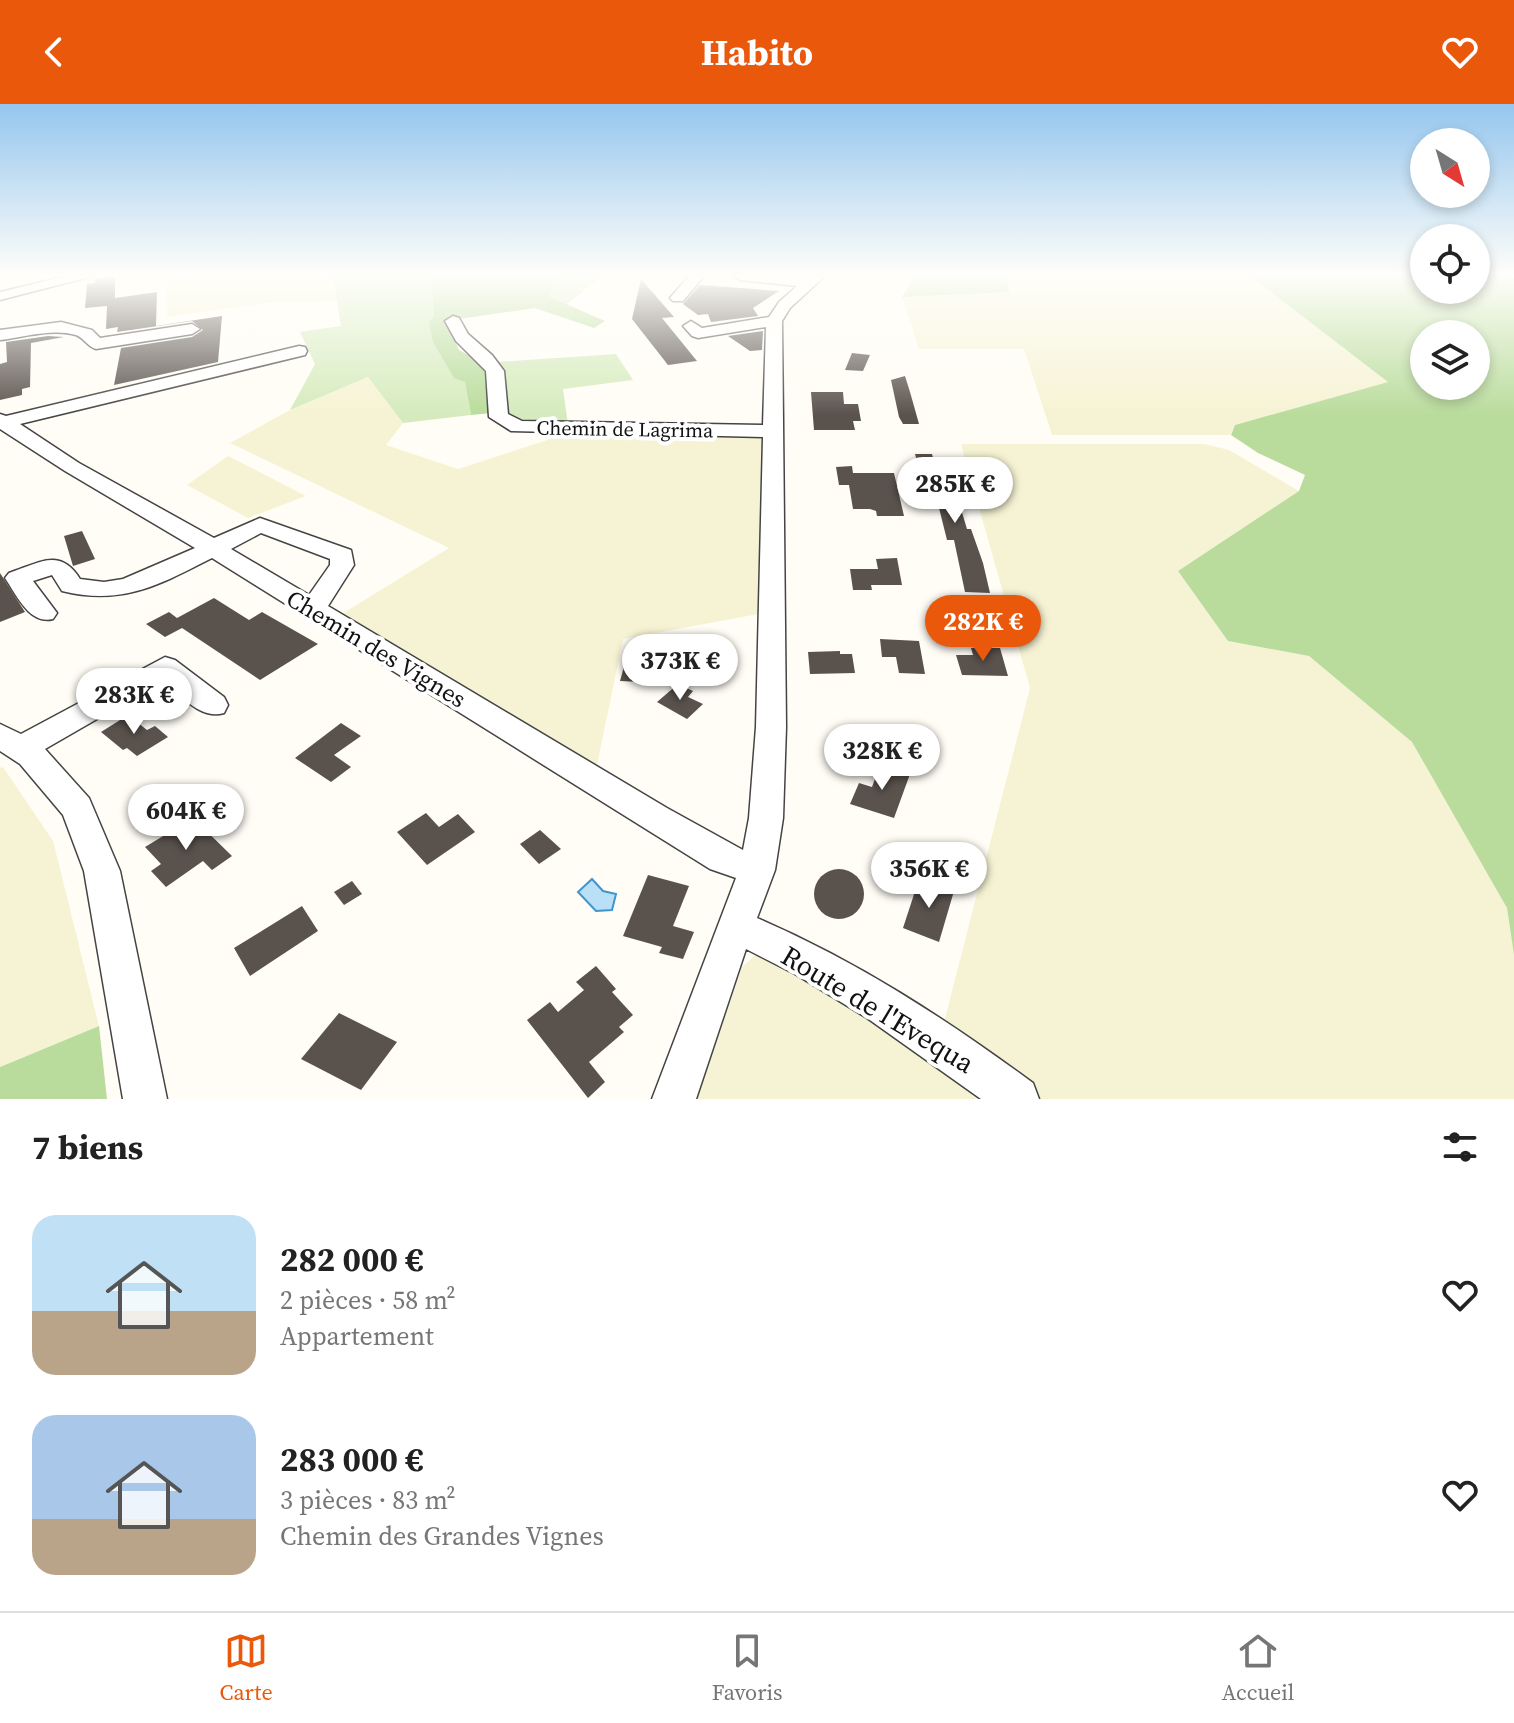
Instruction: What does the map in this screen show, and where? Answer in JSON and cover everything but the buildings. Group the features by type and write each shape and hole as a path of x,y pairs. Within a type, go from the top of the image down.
{"street":[{"path":"0,332 47,322"},
{"name":"Chemin de Lagrima","path":"454,322 465,343 493,366 497,375 494,389 499,417 518,427 772,431"},
{"path":"691,326 698,333 765,322"},
{"path":"674,1099 757,870 766,818 770,776 774,322"},
{"path":"0,332 61,327 86,333 104,352 192,329"},
{"path":"2,421 299,351"},
{"name":"Chemin des Vignes","path":"2,421 45,450 142,505 722,858 757,870"},
{"path":"44,613 18,578 54,566 62,570 71,585 92,590 113,590 260,525 339,551 342,555 342,565 312,611"},
{"path":"10,742 165,667 213,705"},
{"path":"10,742 31,755 77,808 102,871 145,1099"},
{"name":"Route de l'Evequa","path":"735,926 862,993 963,1057 1017,1099"}],"shaded area":[{"path":"910,322 1310,322 1388,382 1235,425 1230,435 1052,435 1024,349 919,349"},
{"path":"368,377 403,423 386,445 458,469 563,435 767,433 764,613 623,639 596,770 337,617 449,548 230,443 290,410"},
{"path":"961,444 1204,444 1229,450 1299,491 1178,571 1228,641 1309,656 1412,742 1507,908 1514,955 1514,1099 1031,1099 943,1026 1030,688"},
{"path":"228,456 306,496 248,518 187,485"},
{"path":"3,767 53,841 99,1026 0,1067 0,768"},
{"path":"756,955 774,959 998,1099 697,1099 742,967"}],"green space":[{"path":"340,322 437,322 465,382 471,415 403,423 368,377 290,410 315,364 300,332 341,326"},
{"path":"429,322 451,322 448,324 459,350 479,361 491,375 491,413 471,415 465,382 454,378 433,342"},
{"path":"578,322 603,322 594,328"},
{"path":"1310,322 1410,322 1410,400 1490,400 1490,322 1514,322 1514,955 1507,908 1412,742 1309,656 1228,641 1178,571 1299,491 1305,475 1258,453 1231,435 1235,425 1388,382"},
{"path":"616,354 633,380 563,389 568,425 525,425 505,418 496,362"},
{"path":"99,1026 107,1099 0,1099 0,1067"}],"water":[{"path":"592,879 603,891 616,894 612,910 596,911 578,892"}]}
